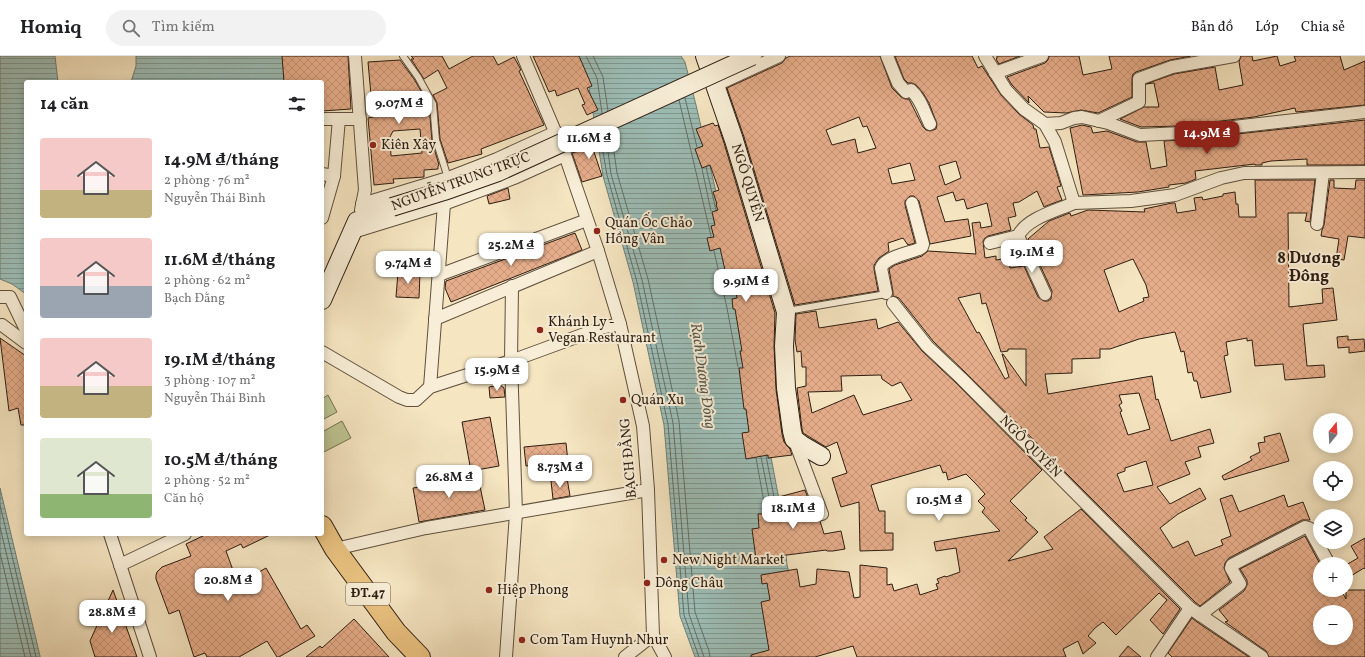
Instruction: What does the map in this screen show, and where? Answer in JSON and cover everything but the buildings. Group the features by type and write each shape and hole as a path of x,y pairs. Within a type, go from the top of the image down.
{"main road":[{"name":"NGUYỄN TRUNG TRỰC","path":"360,216 444,191 498,172 752,56"},
{"name":"NGÔ QUYỀN","path":"712,58 716,85 786,312 784,346 786,388 794,439"},
{"path":"324,296 360,216"},
{"path":"794,439 822,456"},
{"name":"ĐT.47","path":"324,530 335,549 396,632 420,657"}],"street":[{"path":"355,56 365,190 360,216"},
{"name":"BẠCH ĐẰNG","path":"523,56 565,155 598,251 620,324 643,426 648,490 653,635 665,657"},
{"path":"716,85 779,56"},
{"path":"887,56 898,83 906,92 911,90 916,96 930,124"},
{"path":"985,56 1006,90 1024,109 1045,124 1055,142 1074,204"},
{"path":"995,73 1042,56"},
{"path":"1098,121 1139,102 1139,79 1172,67 1234,56"},
{"path":"1045,124 1061,123 1074,118 1082,117 1140,135 1213,130 1365,112"},
{"path":"324,119 360,119"},
{"path":"324,211 334,176 339,119"},
{"path":"360,216 448,178 497,159 556,132"},
{"name":"NGUYỄN TRUNG TRỰC","path":"360,216 444,204 514,178 565,155"},
{"path":"1317,224 1323,172"},
{"path":"990,243 1018,236 1029,222 1074,204 1131,201 1175,195 1222,178 1244,173 1365,172"},
{"path":"324,174 334,176"},
{"path":"890,298 880,268 896,256 922,248 923,244 912,203"},
{"path":"430,387 444,204"},
{"path":"439,275 587,220"},
{"path":"1018,236 1044,294"},
{"path":"435,319 598,251"},
{"path":"506,657 516,513 511,361 512,286"},
{"path":"0,297 10,297 24,326"},
{"name":"NGÔ QUYỀN","path":"890,298 927,346 961,378 1190,608 1262,657"},
{"path":"324,353 398,397 407,400 416,400 430,387 511,361 601,328 620,324"},
{"path":"2,325 24,342"},
{"path":"794,439 822,514"},
{"path":"335,549 426,528 648,490"},
{"path":"1200,615 1240,584 1231,568 1232,565 1305,527 1309,528 1325,557"},
{"path":"111,536 150,657"},
{"path":"120,565 181,536"},
{"path":"1157,657 1190,608"},
{"path":"625,657 653,635"}],"lane":[{"path":"403,56 418,77 433,104 436,140 448,178"},
{"path":"786,312 890,298"}],"green space":[{"path":"328,395 337,412 324,419 324,398"},
{"path":"342,421 351,438 324,452 324,431"}],"water":[{"path":"0,56 55,56 58,80 24,80 24,293 12,284 0,279"},
{"path":"136,56 285,56 289,80 132,80 136,66"},
{"name":"Rạch Dương Đông","path":"576,56 681,56 685,62 742,305 782,515 787,565 812,657 695,657 680,616 664,425 633,282 603,176 588,81"},
{"path":"0,488 40,656 40,657 0,657"}],"place":[{"name":"Kiên Xây","path":"373,145"},
{"name":"Quán Ốc Chảo Hồng Vân","path":"597,231"},
{"name":"Khánh Ly - Vegan Restaurant","path":"540,330"},
{"name":"Quán Xu","path":"623,400"},
{"name":"New Night Market","path":"664,560"},
{"name":"Dông Châu","path":"647,583"},
{"name":"Hiệp Phong","path":"489,590"},
{"name":"Com Tam Huynh Nhur","path":"522,640"}],"district":[{"name":"8 Dương Đông","path":"1309,268"}]}
